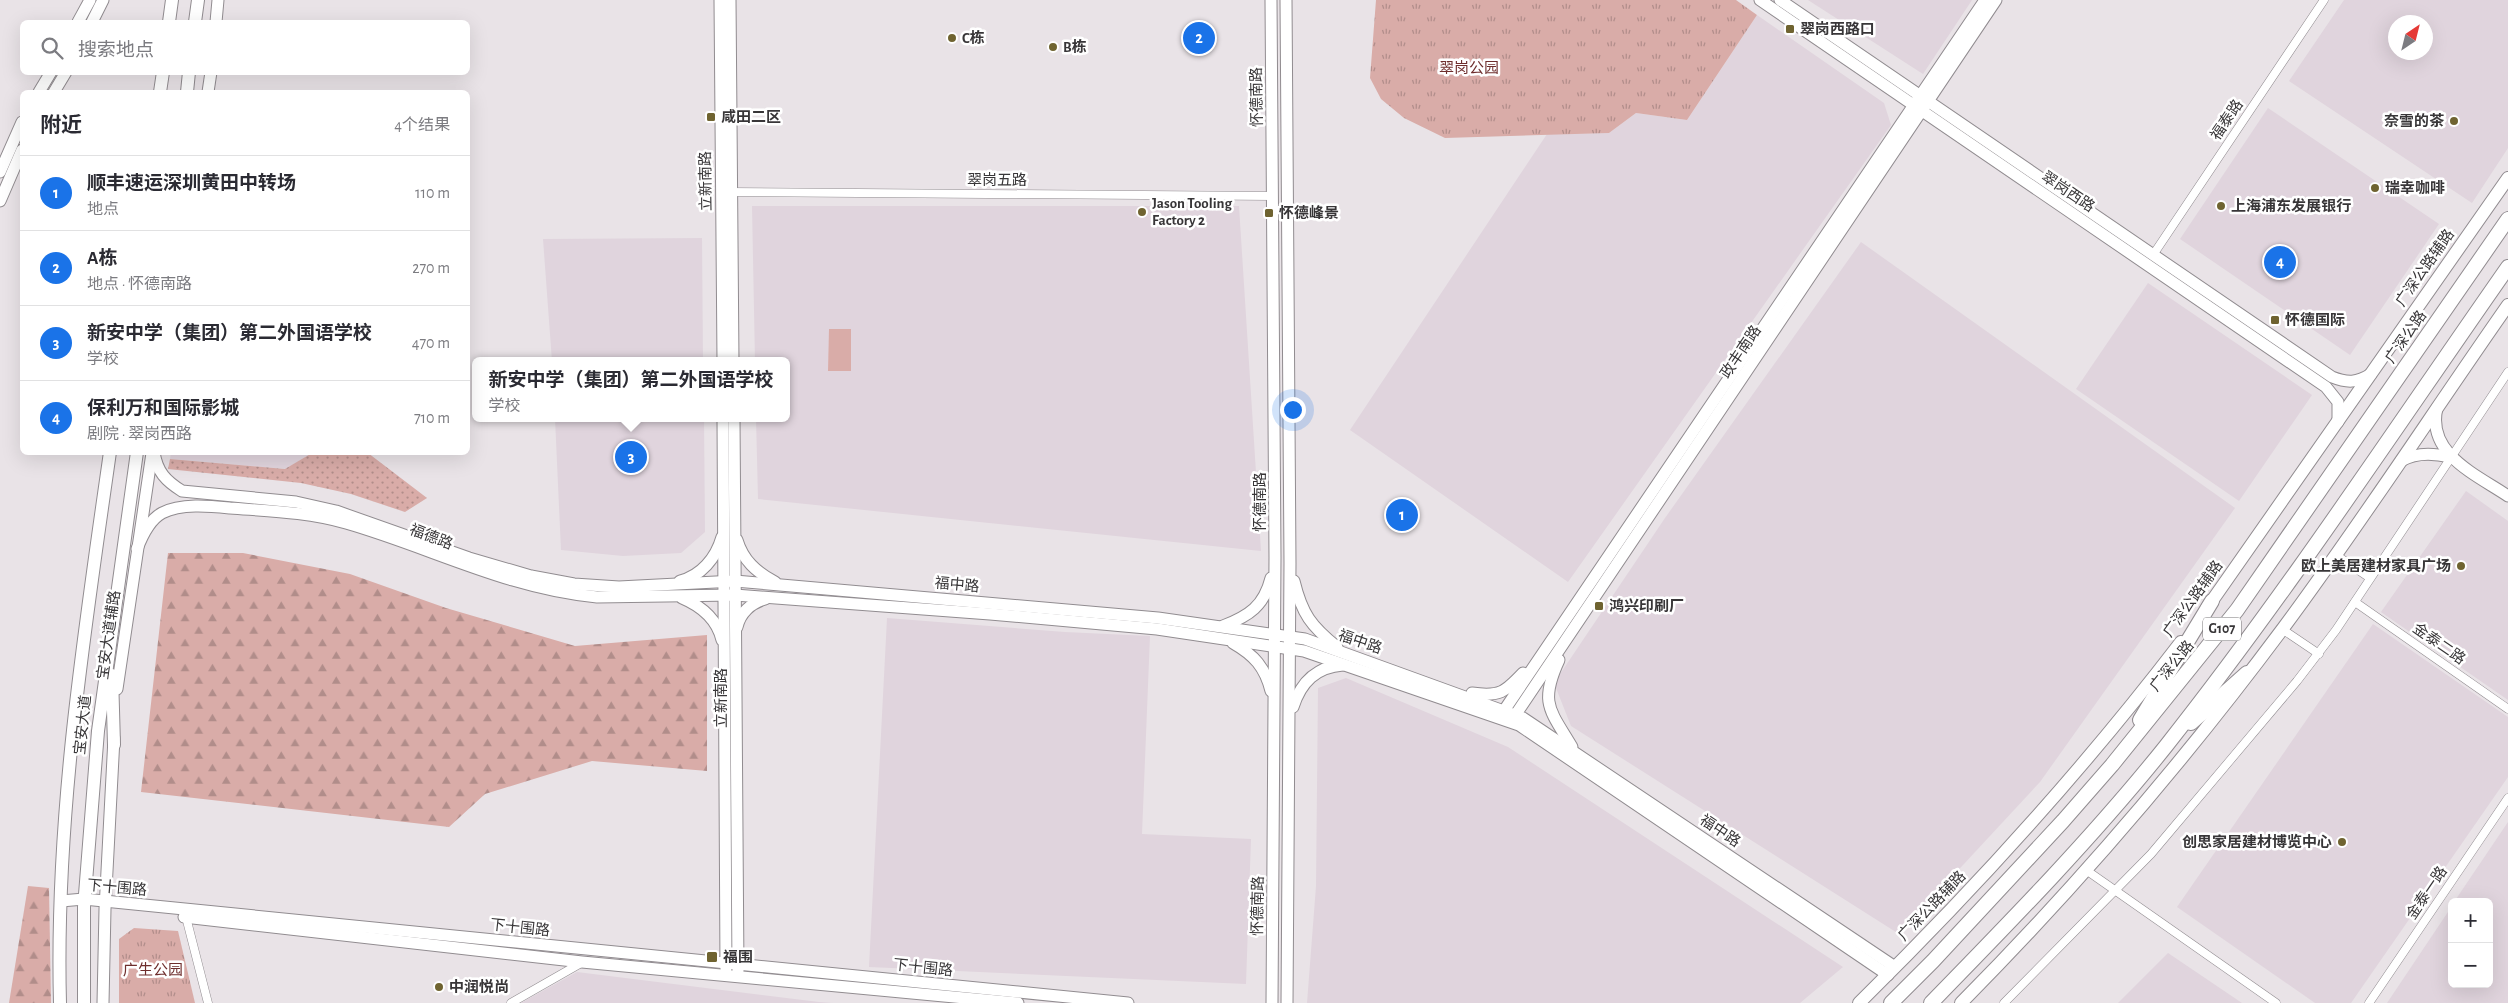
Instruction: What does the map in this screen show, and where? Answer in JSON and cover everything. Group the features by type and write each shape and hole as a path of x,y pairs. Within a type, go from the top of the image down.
{"highway":[{"name":"广深公路","path":"1891,1003 1989,902 2112,765 2237,610 2508,219"},
{"name":"G107","path":"1931,1003 2050,877 2165,747 2238,651 2508,267"},
{"path":"2112,765 2212,601"},
{"path":"2165,747 2247,673"}],"main road":[{"path":"79,20 90,0"},
{"path":"93,20 103,0"},
{"path":"169,20 172,0"},
{"path":"195,20 198,0"},
{"path":"216,20 218,0"},
{"name":"立新南路","path":"720,0 733,357"},
{"name":"立新南路","path":"723,357 730,0"},
{"name":"怀德南路","path":"1270,1000 1275,712 1271,0"},
{"name":"怀德南路","path":"1286,0 1290,563 1287,1003"},
{"name":"翠岗西路","path":"1760,0 2153,254 2308,368 2333,393 2338,402 2338,422"},
{"name":"翠岗西路","path":"1780,0 1921,103 2308,368 2343,382 2358,381 2372,373"},
{"name":"政丰南路","path":"1508,715 1572,630 1921,103 1985,0"},
{"name":"政丰南路","path":"1508,715 1587,588 1921,103 1996,0"},
{"path":"40,90 49,75"},
{"path":"55,90 64,75"},
{"path":"160,90 162,75"},
{"path":"187,90 189,75"},
{"path":"208,90 210,75"},
{"path":"0,172 20,127"},
{"path":"0,201 20,155"},
{"name":"广深公路辅路","path":"1859,1003 1988,871 2150,683 2212,601 2508,178"},
{"path":"1961,1003 2136,814 2282,629 2336,555 2508,305"},
{"path":"2437,407 2435,431 2450,457 2508,496"},
{"name":"立新南路","path":"723,422 729,520 730,581 725,651 726,976"},
{"name":"立新南路","path":"729,520 734,422"},
{"path":"2401,461 2410,456 2421,454 2450,457"},
{"name":"宝安大道","path":"60,1003 61,901 80,661 110,455"},
{"name":"宝安大道","path":"84,1003 84,903 98,731 137,455"},
{"name":"宝安大道辅路","path":"104,1003 105,905 118,678 153,455"},
{"name":"福德路","path":"154,455 160,472 169,483 182,491 296,502 336,511 469,558 531,576 599,587 730,581"},
{"path":"204,493 199,496 198,501 204,507"},
{"name":"福德路","path":"137,549 142,535 150,523 162,513 176,508 204,507 301,513 321,517 387,537 458,564 567,594 597,597 730,595"},
{"path":"666,584 685,580 702,571 714,556 729,520"},
{"path":"729,520 745,559 758,573 775,582 796,586"},
{"path":"1221,627 1249,614 1261,603 1268,589 1275,557"},
{"path":"1290,563 1304,614 1319,632 1344,653"},
{"name":"福中路","path":"730,581 1148,618 1221,627 1275,640 1344,653 1452,690 1508,715 1574,751 1891,971"},
{"path":"1452,690 1498,695 1506,690 1523,672 1570,601 1587,588"},
{"path":"673,595 696,604 706,612 720,634 725,651"},
{"name":"立新南路","path":"730,595 735,633 738,977"},
{"name":"福中路","path":"730,595 1137,627 1227,639 1275,640"},
{"path":"735,633 743,613 750,606 771,598"},
{"path":"1572,630 1548,684 1547,698 1549,707 1574,751"},
{"path":"110,638 114,745"},
{"path":"1227,639 1254,657 1264,670 1275,712"},
{"name":"福中路","path":"1290,642 1346,665 1508,715 1526,729 1891,971"},
{"path":"1290,726 1297,694 1308,678 1331,666 1346,665"},
{"name":"下十围路","path":"61,901 738,964 1128,1003"},
{"name":"下十围路","path":"105,905 186,917 582,962 1018,1003"}],"street":[{"name":"福泰路","path":"2153,254 2324,0"},
{"name":"翠岗五路","path":"727,192 1273,196"},
{"path":"2004,1003 2116,891 2273,710 2318,654 2355,602 2508,372"},
{"path":"2336,555 2370,578"},
{"name":"金泰二路","path":"2355,602 2508,709"},
{"path":"2282,629 2318,654"},
{"name":"金泰一路","path":"2369,1003 2508,798"},
{"path":"2086,870 2276,1003"},
{"path":"186,917 208,1003"},
{"path":"511,1003 582,962"}],"shaded area":[{"path":"1808,0 1972,0 1923,74"},
{"path":"2344,0 2508,0 2508,148 2472,203 2289,81"},
{"path":"1757,15 1884,103 1891,125 1568,582 1350,430 1547,134 1609,133 1636,113 1687,120"},
{"path":"2268,108 2439,224 2350,355 2180,239"},
{"path":"752,206 1239,206 1261,551 758,499 756,422 790,422 790,357 755,357"},
{"path":"702,238 703,357 552,357 543,239"},
{"path":"1861,242 2235,508 2040,782 1899,934 1571,726 1554,683 1665,518"},
{"path":"2148,283 2312,395 2239,501 2076,389"},
{"path":"555,422 704,422 705,532 681,553 623,556 561,550"},
{"path":"171,455 309,455 286,469 170,459"},
{"name":"欧上美居建材家具广场","path":"2466,491 2508,521 2508,700 2381,612"},
{"path":"887,618 1065,632 1150,636 1142,834 1251,839 1246,984 869,967"},
{"name":"创思家居建材博览中心","path":"2373,624 2508,717 2508,777 2351,1003 2315,1003 2177,907"},
{"path":"1346,678 1508,747 1843,967 1800,1003 1307,1003 1316,886 1318,688"},
{"path":"2508,822 2508,1003 2387,1003 2448,912 2448,988 2493,988 2493,898 2457,898"},
{"path":"2168,953 2242,1003 2118,1003"},
{"path":"577,972 819,1002 833,1003 521,1003"}],"green space":[{"name":"翠岗公园","path":"1376,0 1736,0 1757,15 1687,120 1636,113 1609,133 1445,138 1404,118 1381,99 1370,78"},
{"path":"829,329 851,329 851,371 828,371"},
{"path":"309,455 371,455 427,498 405,512 351,494 301,483 168,469 170,459 285,469"},
{"path":"168,553 243,553 350,574 446,608 575,646 707,635 707,771 592,761 485,794 449,827 141,792"},
{"path":"28,886 49,888 51,1003 9,1003"},
{"name":"广生公园","path":"134,928 178,931 195,1003 119,1003 119,939"}],"place":[{"name":"翠岗西路口","path":"1790,29"},
{"name":"C栋","path":"952,38"},
{"name":"A栋","path":"1199,38"},
{"name":"B栋","path":"1053,47"},
{"name":"咸田二区","path":"711,117"},
{"name":"奈雪的茶","path":"2454,121"},
{"name":"瑞幸咖啡","path":"2375,188"},
{"name":"上海浦东发展银行","path":"2221,206"},
{"name":"Jason Tooling Factory 2","path":"1142,212"},
{"name":"怀德峰景","path":"1269,213"},
{"name":"保利万和国际影城","path":"2280,262"},
{"name":"怀德国际","path":"2275,320"},
{"name":"新安中学（集团）第二外国语学校","path":"631,457"},
{"name":"顺丰速运深圳黄田中转场","path":"1402,515"},
{"name":"欧上美居建材家具广场","path":"2461,566"},
{"name":"鸿兴印刷厂","path":"1599,606"},
{"name":"创思家居建材博览中心","path":"2342,842"},
{"name":"福围","path":"712,957"},
{"name":"中润悦尚","path":"439,987"}]}
